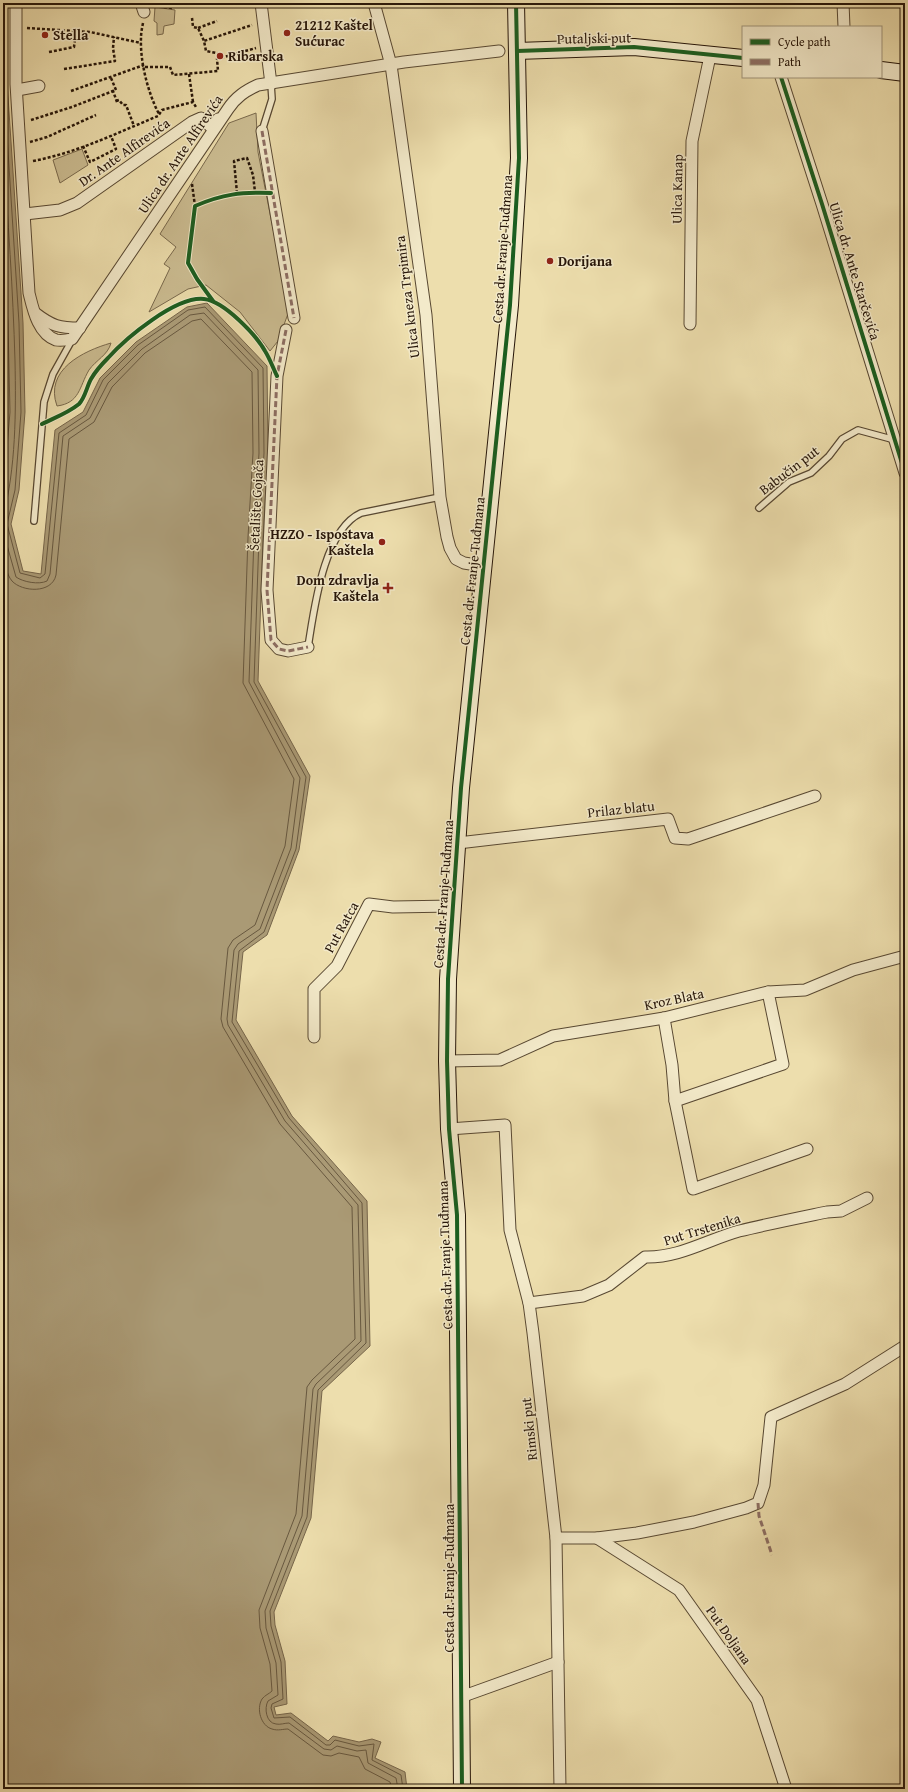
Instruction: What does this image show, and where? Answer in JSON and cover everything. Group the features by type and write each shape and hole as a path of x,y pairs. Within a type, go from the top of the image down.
{"main road":[{"name":"Cesta dr. Franje Tuđmana","path":"462,1789 457,1215 449,1129 447,1061 448,980 461,788 510,305 519,158 516,3"},
{"name":"Putaljski put","path":"516,51 634,47 710,56 742,58"},
{"path":"882,70 905,74"}],"street":[{"path":"16,3 17,90 29,292 43,331 49,337 57,340 72,340"},
{"path":"261,3 271,84"},
{"name":"Ulica kneza Trpimira","path":"374,3 391,65 426,315 440,497 447,537 450,548 456,559 464,563 483,566"},
{"path":"843,3 844,26"},
{"name":"Ulica dr. Ante Alfirevića","path":"72,340 235,99 247,90 258,86 391,65 498,51"},
{"name":"Ulica Kanap","path":"690,324 692,142 698,107 710,56"},
{"name":"Ulica dr. Ante Starčevića","path":"781,78 905,473"},
{"path":"17,90 39,86"},
{"path":"201,118 211,127 228,109"},
{"name":"Dr. Ante Alfirevića","path":"25,214 60,210 77,203 192,122 201,118"},
{"path":"262,131 271,193 294,318"},
{"path":"35,312 49,324 58,327 80,328"},
{"name":"Šetalište Gojača","path":"286,330 277,376 267,590 268,622 271,640 279,649 288,651 308,647"},
{"name":"Prilaz blatu","path":"458,843 668,819 675,838 688,839 815,796"},
{"name":"Put Ratca","path":"314,1037 314,989 337,966 369,904 393,907 453,906"},
{"name":"Kroz Blata","path":"447,1061 500,1060 553,1036 664,1018 768,992 805,990 852,970 905,956"},
{"path":"675,1101 783,1064 768,992"},
{"path":"664,1018 672,1065 675,1101 693,1190 807,1148"},
{"name":"Rimski put","path":"449,1129 505,1125 510,1230 529,1304 556,1538 560,1789"},
{"name":"Put Trstenika","path":"529,1304 583,1296 609,1285 645,1257 660,1257 685,1252 738,1232 827,1212 841,1211 867,1198"},
{"path":"556,1538 597,1538 694,1522 746,1508 758,1503 764,1485 771,1417 845,1384 905,1346"},
{"name":"Put Doljana","path":"597,1538 679,1590 757,1700 786,1789"},
{"path":"461,1697 558,1662"}],"lane":[{"path":"262,131 272,99 271,84"},
{"path":"34,521 44,402 53,374 72,340"},
{"name":"Babučin put","path":"759,508 789,482 811,473 829,456 842,439 858,430 895,440"},
{"path":"308,647 318,588 326,561 344,525 351,517 361,513 440,497"}],"path":[{"path":"159,114 154,104 144,66 141,43 142,6 173,8"},
{"path":"192,18 193,27 198,28 217,21"},
{"path":"204,41 252,25"},
{"path":"16,26 76,31 141,43"},
{"path":"198,28 204,41 206,51 221,54 222,58"},
{"path":"50,52 74,47 76,31"},
{"path":"64,69 115,61 113,48 114,37"},
{"path":"71,91 144,66 170,67 173,75 218,71 218,59 257,47"},
{"path":"189,74 193,102 201,118"},
{"path":"19,123 53,114 116,90 111,78"},
{"path":"113,91 116,102 119,100 123,105 126,104 134,126"},
{"path":"22,163 49,158 112,136 159,114 162,110 193,102"},
{"path":"20,145 47,137 96,115"},
{"path":"83,146 90,162 116,149 112,136"},
{"path":"237,193 234,161 247,158 253,174 255,192"},
{"path":"184,173 192,180 195,206 188,263 213,302"},
{"path":"195,206 217,196 237,193 271,193"},
{"path":"42,424 62,415 80,403 91,378 132,334 157,316 185,303 203,299 213,302 241,322 265,351 277,376"}],"shaded area":[{"path":"155,7 175,10 174,24 164,26 163,34 157,35 157,23 154,21"},
{"path":"256,113 258,152 289,311 278,341 270,351 240,312 206,285 188,289 149,312 170,268 164,264 176,247 160,234 229,123"},
{"path":"82,149 88,165 60,183 53,160"},
{"path":"111,343 105,354 89,370 75,398 70,402 57,406 54,393 56,382 61,372 78,357 89,351"}],"water":[{"path":"3,21 23,323 25,412 19,490 11,524 23,571 41,574 55,430 83,412 100,378 136,342 187,307 207,303 267,366 268,453 263,537 258,681 310,776 299,850 267,935 243,952 236,1020 292,1116 367,1201 370,1346 322,1391 311,1518 274,1612 275,1625 285,1661 287,1704 274,1707 276,1715 291,1713 328,1741 333,1736 359,1742 372,1739 381,1742 375,1758 405,1772 407,1789 3,1789"}],"marked path":[{"path":"262,131 294,318"},
{"path":"286,330 277,376 267,590 271,640 279,649 288,651 308,647"},
{"path":"758,1503 759,1516 772,1555"}],"cycle path":[{"path":"462,1789 457,1215 449,1129 447,1061 448,979 461,788 510,305 519,158 516,3"},
{"path":"517,51 634,47 742,58"},
{"path":"781,78 905,473"},
{"path":"213,301 197,279 188,263 195,206 223,196 250,193 271,193"},
{"path":"42,424 66,413 79,404 83,399 91,379 99,368 116,350 139,330 166,311 180,304 193,300 204,299 212,301 230,312 239,320 261,344 277,376"}],"place":[{"name":"21212 Kaštel Sućurac","path":"287,33"},
{"name":"Stella","path":"45,35"},
{"name":"Ribarska","path":"220,56"},
{"name":"Dorijana","path":"550,261"},
{"name":"HZZO - Ispostava Kaštela","path":"382,542"},
{"name":"Dom zdravlja Kaštela","path":"388,588"}]}
